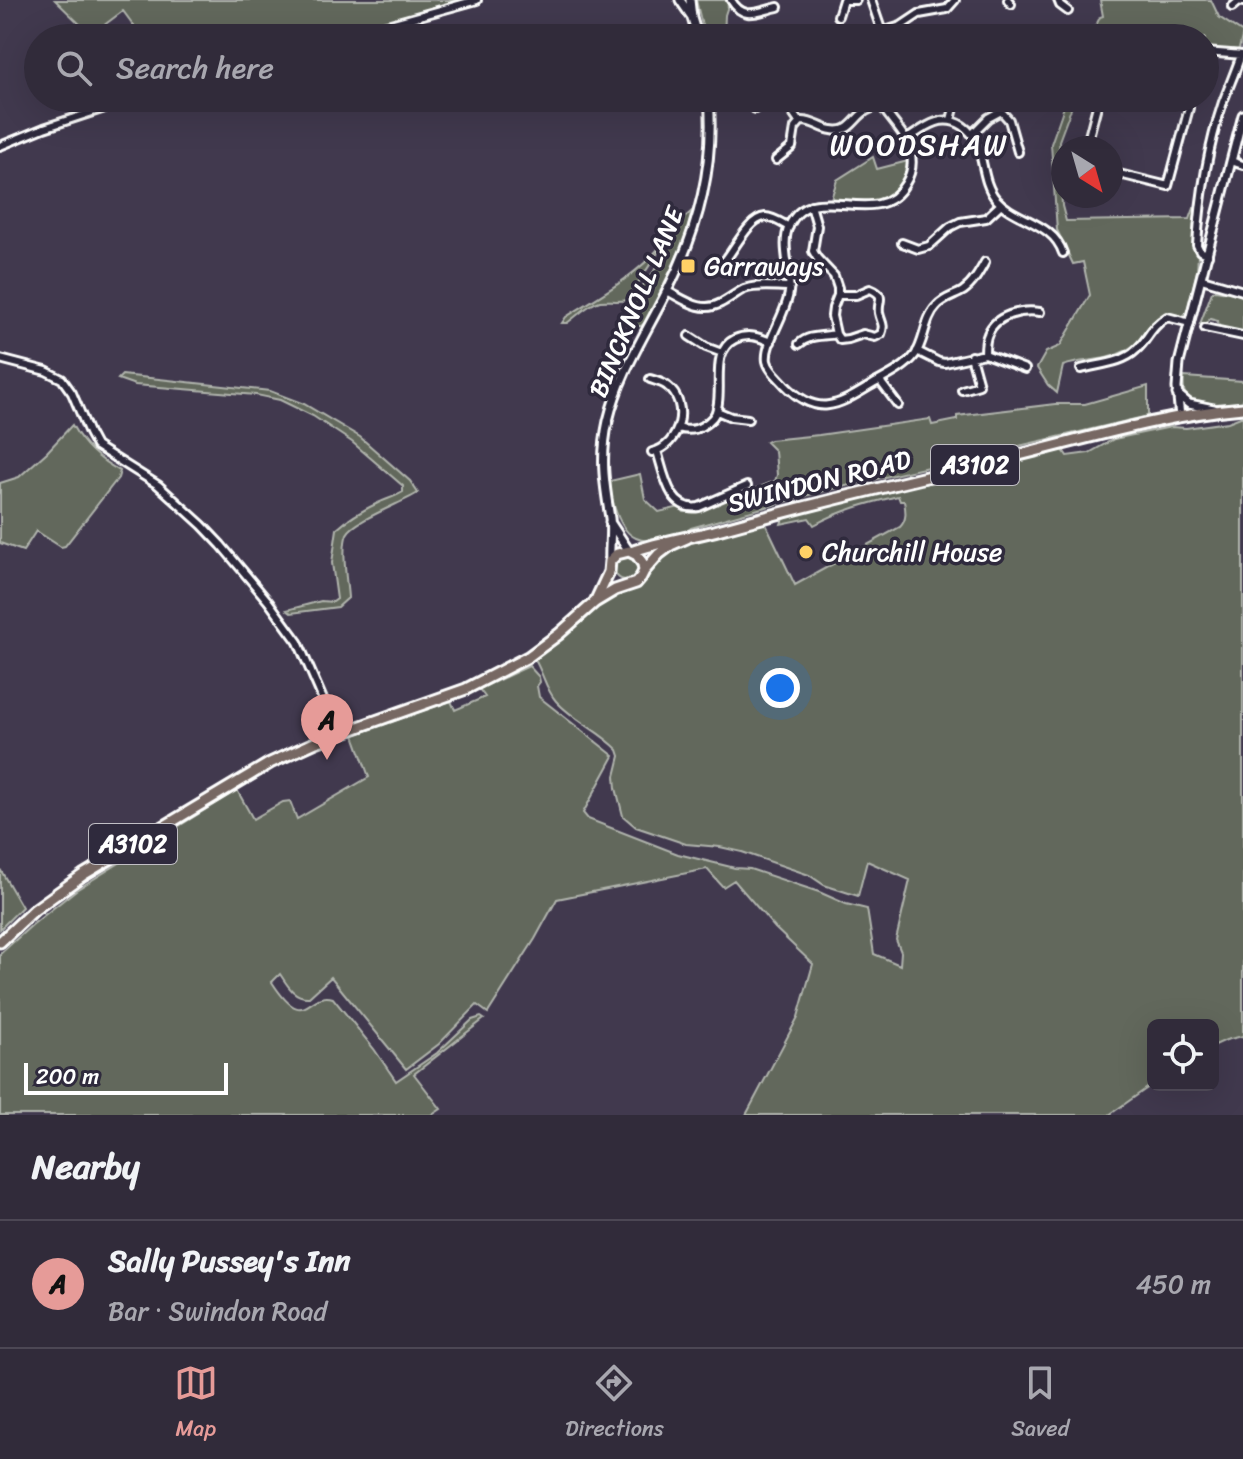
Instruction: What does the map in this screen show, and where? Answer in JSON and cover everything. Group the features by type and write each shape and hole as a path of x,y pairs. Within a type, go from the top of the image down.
{"main road":[{"name":"SWINDON ROAD","path":"630,551 831,499 1180,417 1243,408"},
{"name":"SWINDON ROAD","path":"644,571 659,554 687,538"},
{"path":"630,551 642,560 644,571 639,581 627,586 614,581 609,572 610,561 617,554 630,551"},
{"name":"A3102","path":"595,602 609,572"},
{"name":"A3102","path":"0,942 44,902 96,867 270,763 338,734 454,693 504,670 540,649 595,602 627,586"}],"street":[{"path":"390,24 477,0"},
{"path":"680,0 692,18"},
{"path":"690,0 694,24"},
{"path":"731,0 738,9 750,13 778,7"},
{"path":"838,16 843,0 856,0"},
{"path":"871,0 879,24"},
{"path":"904,24 919,14 947,9 955,0"},
{"path":"1058,0 1068,11"},
{"path":"1232,7 1240,1"},
{"path":"1208,255 1200,251 1197,242 1208,162 1224,101 1242,55 1219,53"},
{"path":"0,146 92,112"},
{"name":"BINCKNOLL LANE","path":"610,561 610,522 603,474 609,419 627,367 667,291 696,221 704,187 709,112"},
{"path":"793,112 799,122"},
{"path":"776,160 792,147 799,122 806,120 832,130 845,130 864,112"},
{"path":"887,112 906,140 911,155 910,171 904,186 891,199 868,206 830,202 811,205 797,215 789,227 786,246 790,287 787,304 767,357 771,368 797,397 815,405 829,406 843,402 909,362 917,351 936,306 970,286 985,262"},
{"path":"951,120 953,112"},
{"path":"972,134 999,112"},
{"path":"1002,112 1009,120 1018,152"},
{"path":"1089,136 1095,112"},
{"path":"1123,175 1168,186 1188,112"},
{"path":"1180,417 1178,371 1243,115"},
{"path":"906,140 936,122 951,120 966,128 976,142 994,198 1048,231 1058,241 1063,253"},
{"path":"1231,161 1243,165"},
{"path":"902,243 922,249 933,244 950,227 986,218 1001,204"},
{"path":"811,205 817,226 813,251 837,284 838,295 832,312 836,334 840,340 863,334 875,337 881,334 884,329 879,311 881,298 875,290 852,296 838,295"},
{"path":"722,264 747,228 757,220 768,218 789,227"},
{"path":"1202,279 1243,291"},
{"path":"667,291 708,308 719,305 744,289 790,287"},
{"path":"985,354 986,339 996,323 1017,313 1040,312"},
{"path":"1081,369 1133,354 1152,329 1167,317 1190,323"},
{"path":"1209,326 1243,336"},
{"path":"799,344 810,336 836,334"},
{"path":"689,336 722,353"},
{"path":"678,428 696,429 706,424 717,411 722,353 730,342 753,336 771,342"},
{"path":"917,351 945,363 985,354 1025,369"},
{"path":"962,390 979,385 971,356"},
{"path":"0,359 46,371 62,379 72,393 96,446 158,485 221,545 298,642 338,734"},
{"path":"650,379 665,384 677,397 681,415 678,428 667,445 655,451 678,503 685,507 699,507 747,486"},
{"path":"880,381 898,405"},
{"path":"1177,394 1191,405 1225,410"},
{"path":"717,411 748,419"},
{"name":"BINCKNOLL LANE","path":"610,522 630,551"}],"green space":[{"path":"55,0 470,0 382,24 133,24 123,11 106,24 80,24"},
{"path":"696,0 730,0 725,24 702,24"},
{"path":"1100,0 1211,0 1219,17 1243,33 1239,49 1219,49 1219,24 1097,24 1103,16"},
{"path":"1062,112 1070,112 1061,136 1054,136"},
{"path":"873,157 877,169 912,160 900,191 879,204 830,202 837,180"},
{"path":"1055,208 1063,208 1066,221 1190,219 1194,208 1197,213 1194,242 1198,255 1197,271 1187,312 1182,317 1159,318 1134,345 1117,355 1063,366 1057,393 1037,368 1046,352 1060,346 1090,295 1083,262 1073,264 1057,230"},
{"path":"692,211 684,242 646,322 636,326 628,312 628,305 654,271 682,220"},
{"path":"681,217 627,300 600,301 567,323 562,323 566,317 639,268 659,248"},
{"path":"1215,290 1243,296 1243,333 1219,328 1218,321 1210,319 1206,324 1200,324"},
{"path":"122,375 270,391 304,404 360,437 410,481 418,493 368,518 347,534 344,557 348,598 338,607 291,613 287,610 337,599 332,563 337,529 362,511 403,492 403,486 352,442 313,416 280,400 256,395 135,385 118,379"},
{"path":"1184,377 1243,381 1243,403 1212,404 1190,398 1185,392"},
{"path":"1148,386 1148,416 816,493 655,540 640,539 625,529 612,496 610,481 640,474 645,499 659,512 680,507 684,512 695,512 775,481 775,451 766,442 770,440 930,419 932,425 957,420 957,416 1055,404 1085,404"},
{"path":"1243,416 1243,1036 1219,1043 1219,1019 1147,1019 1147,1088 1109,1115 746,1115 798,1017 813,964 775,928 734,880 723,887 707,869 557,899 488,1013 477,1005 439,1044 406,1069 331,977 309,997 295,993 280,974 272,982 283,998 299,1008 324,997 333,998 396,1081 437,1053 472,1020 484,1019 414,1074 441,1109 432,1115 0,1115 0,954 32,925 76,890 237,790 253,819 290,801 297,819 369,777 354,735 451,701 455,710 485,697 479,689 529,666 539,677 539,697 614,756 583,813 588,819 678,854 750,869 867,909 874,954 900,965 901,952 896,940 910,880 867,861 858,896 742,852 686,844 636,827 623,816 616,788 618,750 556,701 536,658 607,599 640,587 663,557 683,545 765,522 795,585 900,527 905,518 905,508 904,501 900,501 898,496 845,511 814,525 809,518 781,524 789,516 932,480 946,481 979,474 993,466 1063,450 1067,456 1089,453 1114,439 1171,427 1228,422"},
{"path":"72,425 92,451 120,471 118,478 65,546 61,547 36,531 23,551 0,543 0,483 19,477"},
{"path":"626,556 634,560 638,568 634,576 626,580 618,576 614,568 618,560"},
{"path":"0,869 22,907 0,929"}],"place":[{"name":"Garraways","path":"688,266"},
{"name":"Churchill House","path":"806,552"},
{"name":"Sally Pussey's Inn","path":"327,760"}],"district":[{"name":"WOODSHAW","path":"919,145"}]}
